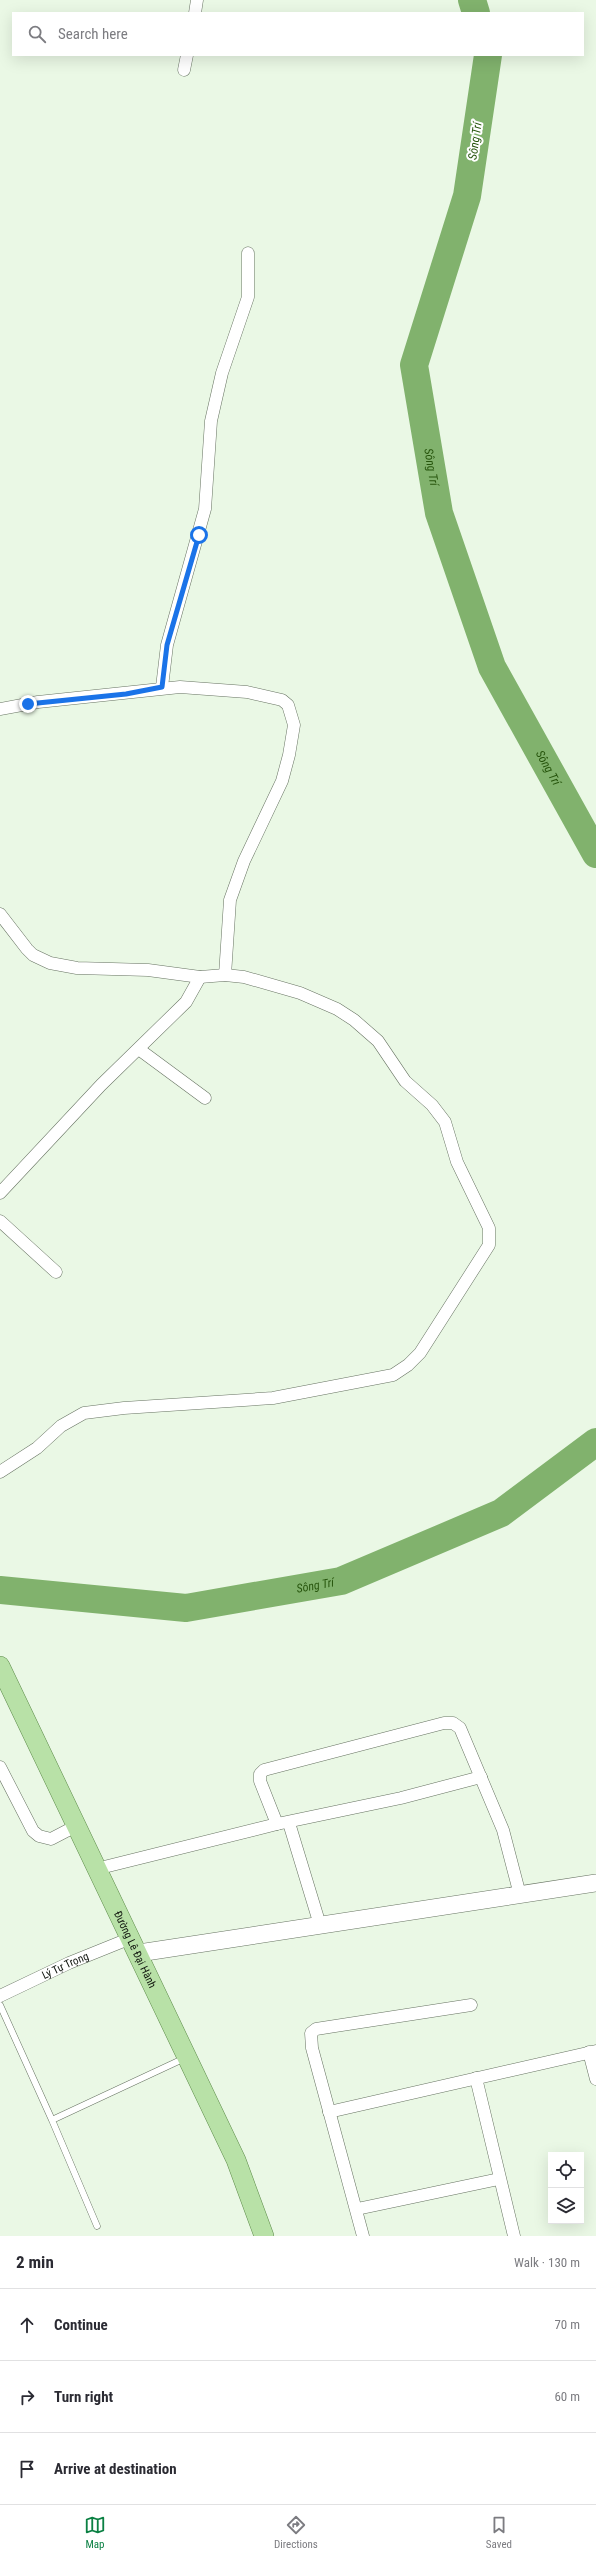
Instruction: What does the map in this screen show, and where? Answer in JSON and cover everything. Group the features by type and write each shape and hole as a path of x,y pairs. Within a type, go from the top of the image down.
{"main road":[{"name":"Đường Lê Đại Hành","path":"0,1666 236,2160 264,2236"}],"street":[{"path":"195,12 197,0"},
{"path":"184,70 187,56"},
{"path":"162,687 167,645 205,508 210,421 222,373 248,297 248,253"},
{"path":"0,709 38,702 126,694 162,687 247,692 270,696 282,700 293,717 292,741 282,781 244,861 230,900 225,975"},
{"path":"0,914 26,949 33,955 50,963 77,968 148,970 200,977 225,975 261,980 319,1001 354,1020 378,1041 405,1081 432,1105 445,1122 456,1162 489,1228 489,1245 420,1353 408,1365 393,1375 273,1398 124,1408 84,1413 61,1426 37,1448 0,1472"},
{"path":"0,1193 101,1085 140,1050 186,1002 200,977"},
{"path":"140,1050 205,1098"},
{"path":"0,1221 56,1272"},
{"path":"320,1925 283,1824 260,1781 260,1774 264,1770 444,1723 453,1723 460,1728 503,1830 520,1895"},
{"path":"0,1767 33,1831 39,1836 51,1839 76,1826"},
{"path":"96,1869 283,1824 401,1798 481,1777"},
{"path":"135,1946 320,1925 596,1883"},
{"name":"Lý Tự Trọng","path":"0,1996 69,1963 135,1946"},
{"path":"362,2236 357,2209 312,2048 312,2033 316,2029 471,2005"},
{"path":"329,2112 592,2052 596,2079"},
{"path":"476,2078 499,2179 514,2236"},
{"path":"357,2209 499,2179"}],"lane":[{"path":"0,2005 52,2120 97,2226"},
{"path":"52,2120 186,2057"}],"waterway":[{"name":"Sông Trí","path":"472,0 476,12"},
{"name":"Sông Trí","path":"488,56 467,196 414,365 439,513 492,667 596,854"},
{"name":"Sông Trí","path":"0,1590 186,1608 341,1581 501,1513 596,1442"}],"route":[{"path":"28,704 126,694 162,687 163,667 167,645 186,575 199,535"}]}
